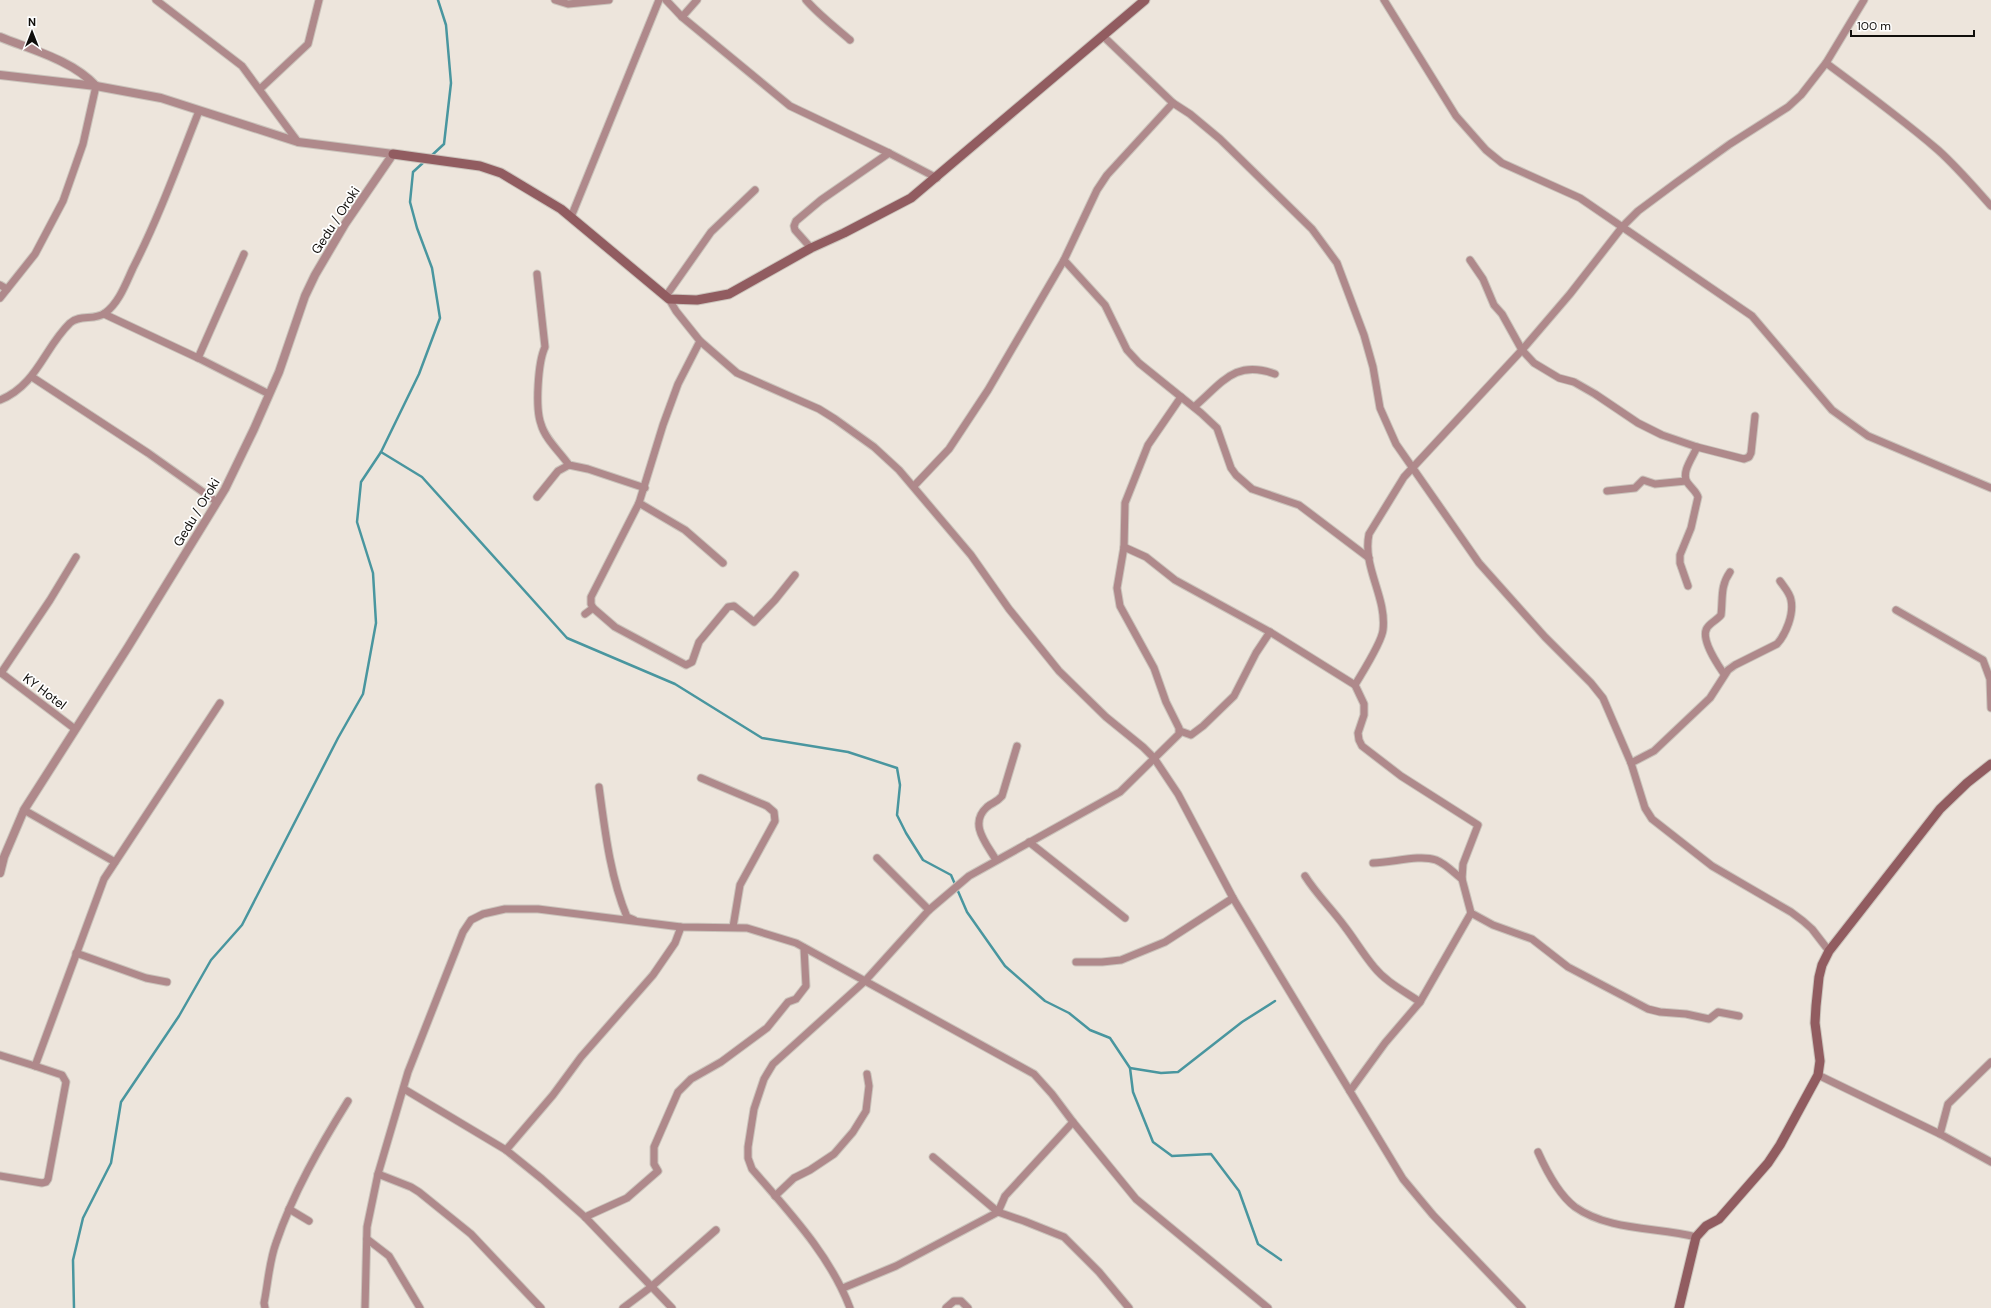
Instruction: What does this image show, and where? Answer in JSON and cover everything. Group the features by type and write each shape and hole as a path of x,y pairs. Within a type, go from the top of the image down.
{"main road":[{"path":"393,154 460,162 480,166 501,173 571,217 668,297 697,300 729,294 811,248 886,213 911,198 937,178 1071,61 1145,0"},
{"path":"1679,1308 1696,1237 1706,1226 1719,1219 1768,1163 1780,1145 1818,1075 1820,1061 1815,1023 1816,1006 1819,977 1822,965 1829,951 1940,809 1966,783 1991,764"}],"street":[{"path":"156,0 242,66 298,142"},
{"path":"260,90 308,44 318,0"},
{"path":"555,0 568,4 609,0"},
{"path":"571,217 659,0"},
{"path":"666,0 682,17 790,106 889,153 937,178"},
{"path":"682,17 697,0"},
{"path":"806,0 817,13 850,40"},
{"path":"1384,0 1456,116 1486,150 1502,163 1580,198 1623,226 1752,316 1832,410 1868,436 1991,488"},
{"path":"1355,685 1383,631 1378,592 1369,558 1369,534 1398,484 1522,350 1570,294 1623,226 1638,211 1730,144 1788,107 1811,84 1826,63 1864,0"},
{"path":"1103,36 1173,103 1190,114 1220,139 1312,229 1326,248 1336,264 1364,336 1373,367 1383,417 1396,444 1479,563 1545,637 1591,683 1603,698 1631,763 1645,808 1652,820 1712,866 1791,912 1812,929 1829,951"},
{"path":"0,37 72,66 86,75 96,86"},
{"path":"1826,63 1893,113 1938,150 1991,206"},
{"path":"0,75 96,86 162,98 298,142 393,154"},
{"path":"0,298 35,254 63,201 83,144 96,86"},
{"path":"914,486 949,449 966,426 1064,260 1097,190 1107,175 1173,103"},
{"path":"104,314 118,299 156,222 199,111"},
{"path":"811,248 795,230 794,226 796,221 821,200 889,153"},
{"name":"Gedu / Oroki","path":"0,873 2,856 24,810 128,647 225,489 279,372 304,296 345,224 393,154"},
{"path":"755,190 711,232 668,297 676,311 700,341 737,373 819,409 874,447 899,470 971,555 1009,609 1059,670 1106,718 1154,758 1178,794 1233,898 1408,1185 1432,1216 1522,1308"},
{"path":"198,358 244,254"},
{"path":"1064,260 1104,304 1127,350 1139,363 1182,397 1217,428 1231,468 1244,483 1263,494 1299,505 1369,558"},
{"path":"1470,260 1483,279 1494,305 1502,314 1522,350 1534,363 1559,378 1574,382 1595,394 1638,423 1662,435 1697,447 1744,459 1749,457 1756,416"},
{"path":"537,274 545,347 542,354 539,371 539,414 545,433 569,465"},
{"path":"0,285 7,289"},
{"path":"0,400 12,395 32,377 48,351 71,323 79,318 104,314 198,358 269,394"},
{"path":"700,341 678,384 663,425 645,488 591,597 591,604 593,608 615,627 686,665 692,662 699,642 728,607 734,606 754,622 775,600 795,575"},
{"path":"1194,407 1236,371 1252,368 1274,374"},
{"path":"32,377 148,453 216,502"},
{"path":"1182,397 1148,445 1133,481 1131,492 1125,503 1124,547 1117,583 1120,606 1154,668 1166,702 1180,731 1191,735 1203,726 1234,696 1256,653 1270,632"},
{"path":"1688,586 1680,563 1680,555 1691,528 1698,498 1696,493 1686,481 1686,469 1693,459 1697,447"},
{"path":"536,496 558,471 569,465 588,469 645,488"},
{"path":"1607,490 1635,488 1643,480 1655,484 1686,481"},
{"path":"638,503 685,530 723,563"},
{"path":"1124,547 1139,552 1175,580 1270,632 1355,685 1364,704 1364,715 1358,733 1358,740 1362,746 1401,776 1478,824 1463,864 1462,879 1471,913 1420,1002 1385,1043 1350,1091"},
{"path":"0,673 50,600 76,557"},
{"path":"1724,674 1705,640 1705,634 1707,628 1720,615 1720,601 1724,581 1730,572"},
{"path":"1631,763 1654,751 1710,698 1724,674 1734,665 1777,644 1785,633 1792,602 1780,581"},
{"path":"586,614 593,608"},
{"path":"1896,610 1983,660 1990,679 1991,708"},
{"name":"KY Hotel","path":"0,673 75,729"},
{"path":"35,1066 104,879 220,703"},
{"path":"850,1308 843,1288 825,1258 752,1169 748,1158 748,1147 754,1109 764,1079 773,1064 865,981 929,910 970,876 996,860 1120,792 1176,737 1180,731"},
{"path":"996,860 979,830 979,818 987,807 997,803 1002,796 1017,746"},
{"path":"701,778 767,806 774,812 775,821 740,885 733,927"},
{"path":"599,787 608,847 619,897 627,917 638,922"},
{"path":"24,810 115,862"},
{"path":"1029,842 1125,918"},
{"path":"877,858 929,910"},
{"path":"1373,863 1387,863 1405,860 1435,860 1462,879"},
{"path":"1305,876 1316,894 1328,905 1346,927 1374,968 1386,979 1420,1002"},
{"path":"1076,962 1121,960 1165,942 1233,898"},
{"path":"365,1308 366,1227 378,1174 408,1072 427,1020 463,932 471,920 483,914 505,910 538,909 681,927 733,927 756,931 796,943 1034,1074 1052,1094 1136,1199 1268,1308"},
{"path":"1471,913 1493,925 1532,939 1568,967 1648,1009 1660,1012 1686,1014 1709,1019 1718,1012 1739,1016"},
{"path":"506,1150 553,1095 581,1057 654,975 676,943 681,927"},
{"path":"585,1217 626,1198 658,1171 654,1164 654,1147 678,1092 691,1079 722,1062 767,1028 788,1002 796,999 806,986 804,948"},
{"path":"76,953 146,978 167,982"},
{"path":"0,1055 62,1075 66,1082 48,1179 46,1182 42,1183 0,1176"},
{"path":"1940,1134 1948,1104 1991,1062"},
{"path":"775,1196 794,1178 810,1170 834,1154 853,1132 866,1111 869,1086 867,1074"},
{"path":"1818,1075 1940,1134 1991,1162"},
{"path":"404,1089 506,1150 542,1179 585,1217 672,1308"},
{"path":"266,1308 264,1303 275,1244 289,1209 326,1136 348,1102"},
{"path":"843,1288 896,1266 998,1212 1005,1196 1073,1122"},
{"path":"1538,1152 1558,1187 1574,1206 1597,1219 1696,1237"},
{"path":"933,1157 998,1212 1024,1220 1064,1237 1100,1272 1129,1308"},
{"path":"378,1174 415,1189 471,1234 541,1308"},
{"path":"289,1209 309,1222"},
{"path":"623,1308 651,1287 716,1230"},
{"path":"367,1239 389,1256 420,1308"},
{"path":"946,1308 954,1301 960,1301 968,1308"}],"waterway":[{"path":"430,157 444,144 451,83 446,25 438,0"},
{"path":"74,1308 73,1260 83,1218 111,1163 121,1102 179,1016 211,960 242,925 338,738 363,694 376,623 373,573 357,522 361,482 381,452 419,374 440,318 432,268 417,228 410,202 413,172 425,161"},
{"path":"381,452 422,477 567,638 675,684 762,738 848,752 897,768 900,785 897,815 906,833 923,860 951,875 967,912 1005,966 1045,1001 1069,1013 1090,1030 1110,1038 1130,1068 1133,1092 1153,1142 1172,1156 1211,1154 1239,1191 1258,1244 1281,1260"},
{"path":"1130,1068 1161,1073 1178,1072 1242,1022 1275,1001"}]}
